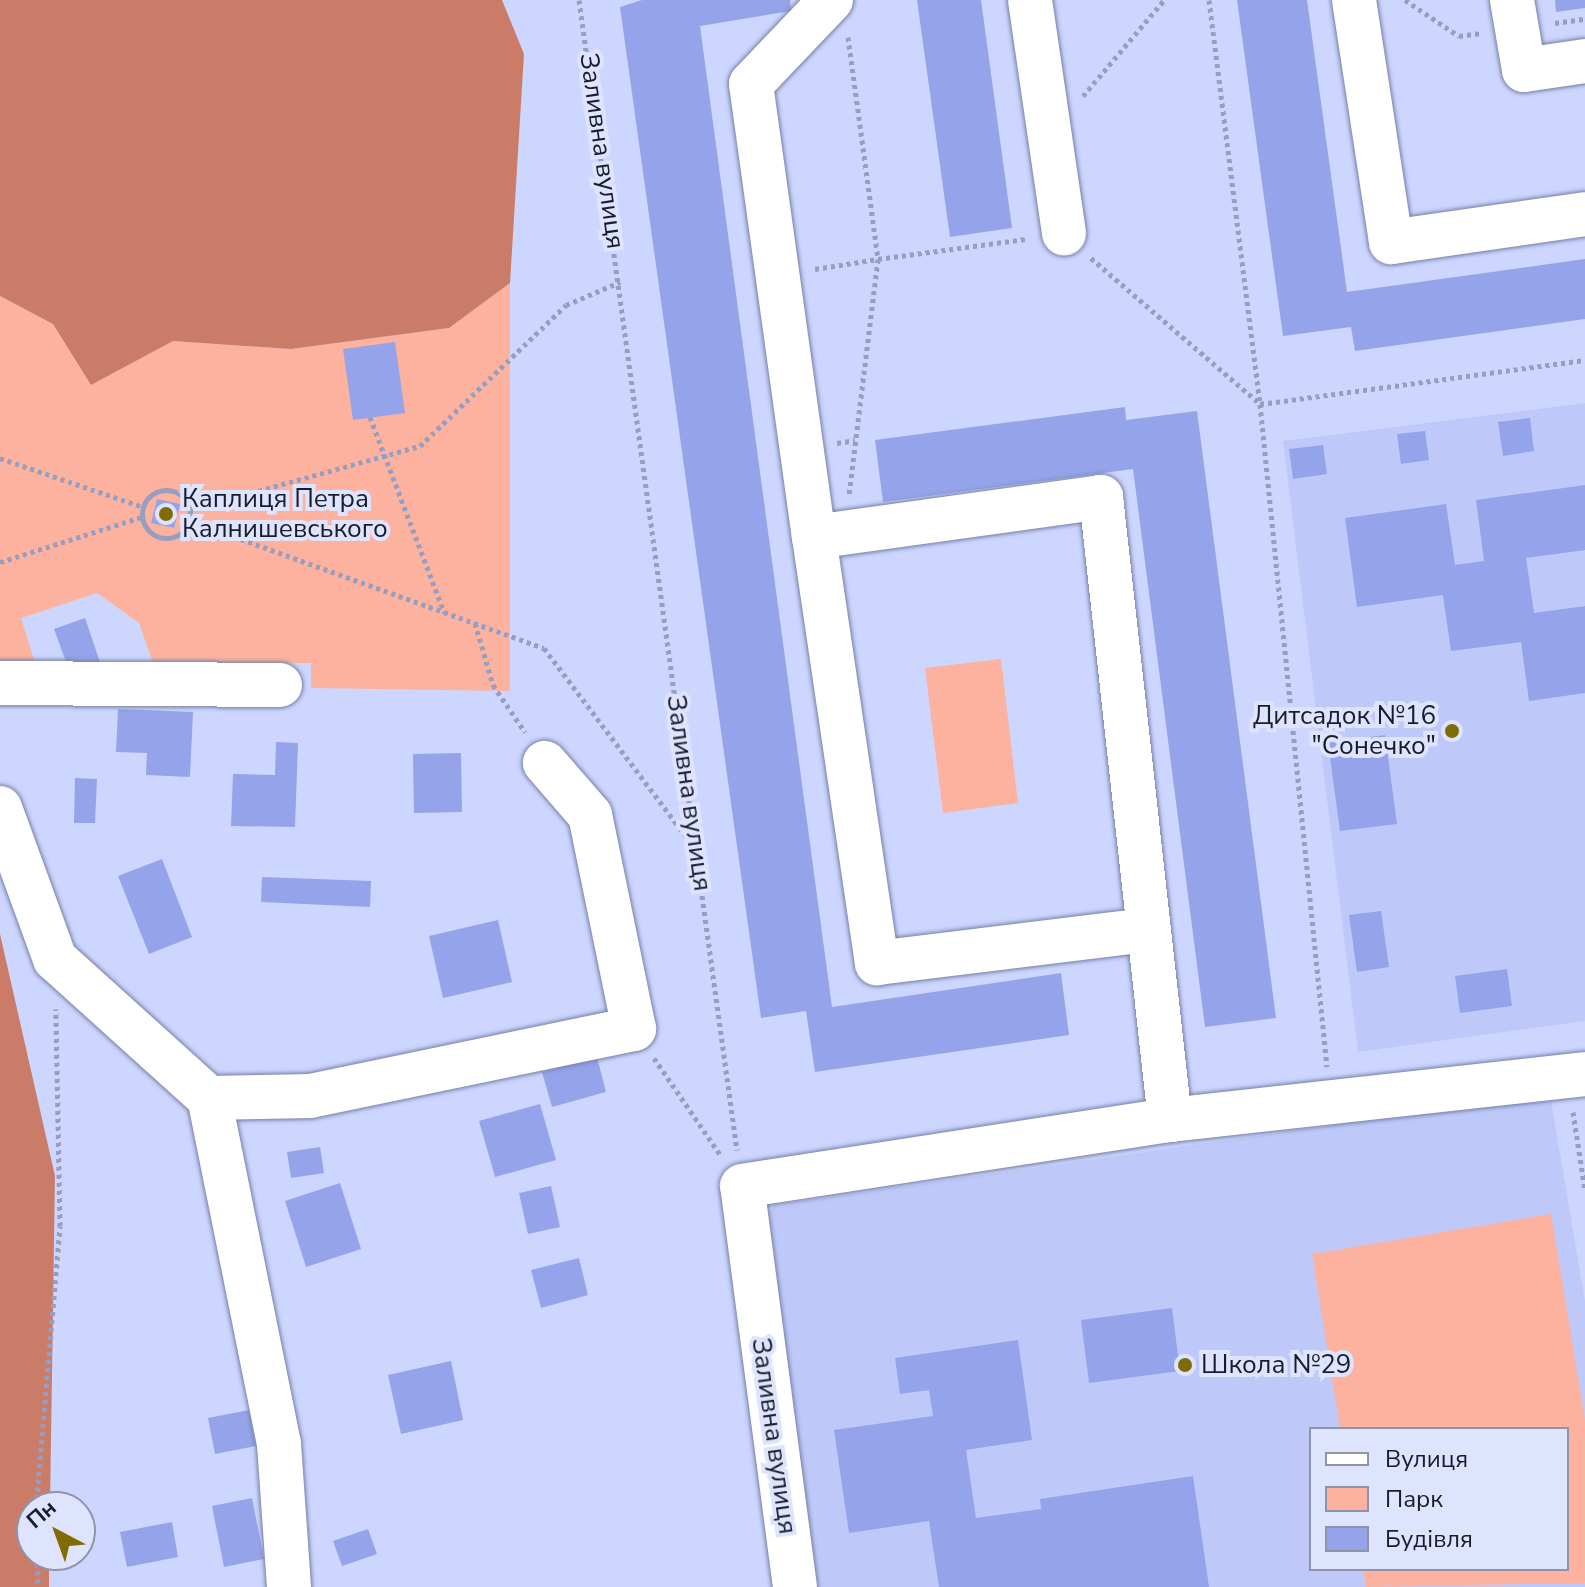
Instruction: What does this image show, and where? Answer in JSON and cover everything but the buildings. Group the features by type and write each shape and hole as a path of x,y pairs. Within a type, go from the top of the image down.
{"street":[{"path":"1030,0 1064,234"},
{"path":"1354,0 1391,242 1585,214"},
{"path":"1512,0 1524,70 1585,61"},
{"path":"839,15 751,84 777,275 829,535 877,963 1146,930"},
{"path":"829,535 1101,497 1146,930 1170,1120"},
{"path":"0,683 280,685"},
{"path":"209,1098 310,1096 634,1029 590,815 545,763"},
{"path":"0,808 55,959 209,1098 279,1444 289,1587"},
{"path":"742,1186 1170,1120 1330,1100 1576,1076"},
{"name":"Заливна вулиця","path":"742,1186 795,1587"}],"path":[{"name":"Заливна вулиця","path":"579,0 742,1186"},
{"path":"1049,137 1164,0"},
{"path":"1209,0 1260,404 1330,1100"},
{"path":"829,535 878,259 839,15"},
{"path":"777,275 1064,234 1260,404 1585,360"},
{"path":"189,510 420,446 566,305 620,282"},
{"path":"370,417 445,613"},
{"path":"0,458 143,507"},
{"path":"142,517 143,507 167,490 189,510"},
{"path":"142,517 164,537 188,520 189,510"},
{"path":"0,562 142,517"},
{"path":"188,520 544,648 697,851"},
{"path":"474,622 493,685 545,763"},
{"path":"37,1491 60,1226 55,959"},
{"path":"634,1029 742,1186"},
{"path":"1576,1076 1585,1190"}],"shaded area":[{"path":"0,0 502,0 524,54 510,283 449,328 291,349 173,341 91,385 53,324 0,296"},
{"name":"Дитсадок №16 \"Сонечко\"","path":"1585,403 1585,1021 1358,1052 1283,441"},
{"path":"0,934 55,1176 50,1491 16,1491 16,1571 49,1571 49,1587 0,1587"},
{"name":"Школа №29","path":"1550,1094 1585,1301 1585,1587 811,1587 767,1221 774,1205"}],"green space":[{"path":"510,283 510,691 311,688 311,663 153,663 139,623 97,593 21,618 36,666 0,665 0,296 53,324 91,385 173,341 291,349 449,328"},
{"path":"1001,659 1018,803 943,813 925,668"},
{"path":"1551,1214 1585,1420 1585,1583 1366,1587 1363,1571 1569,1571 1569,1427 1340,1427 1312,1254"}],"place":[{"name":"Каплиця Петра Калнишевського","path":"166,514"},
{"name":"Дитсадок №16 \"Сонечко\"","path":"1452,731"},
{"name":"Школа №29","path":"1185,1365"}]}
